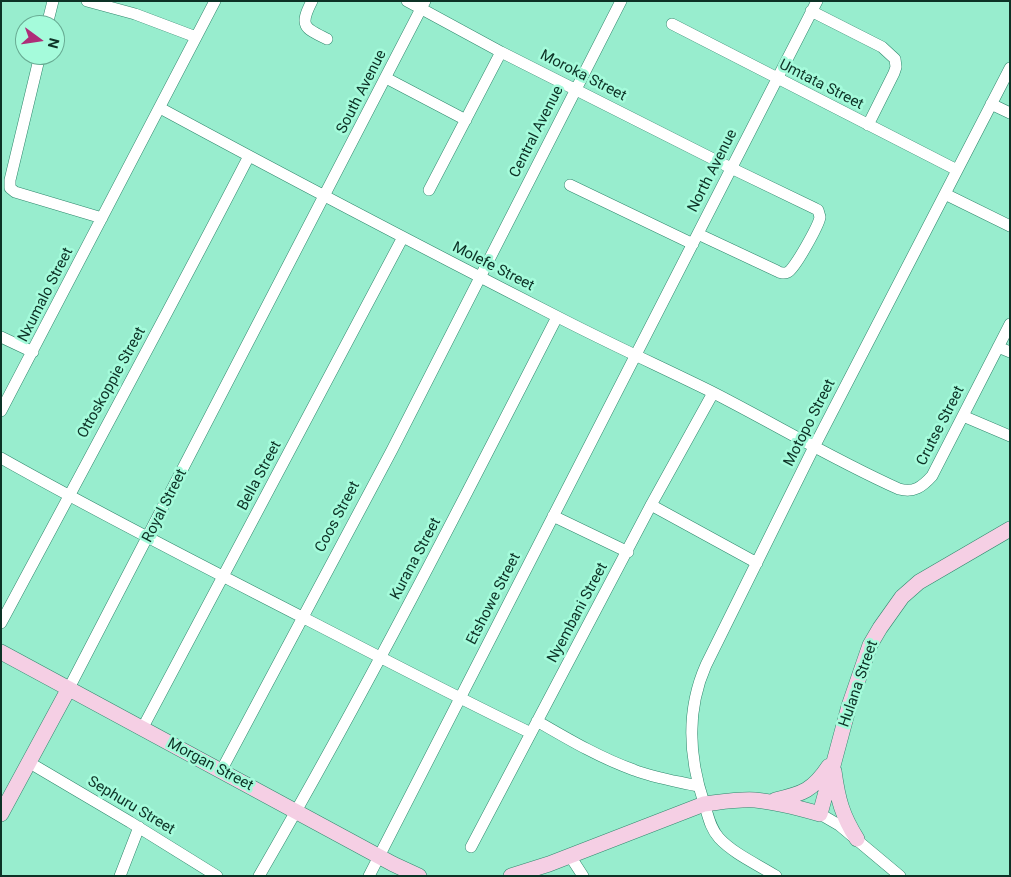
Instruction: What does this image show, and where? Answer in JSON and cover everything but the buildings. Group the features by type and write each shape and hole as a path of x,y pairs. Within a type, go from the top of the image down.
{"street":[{"path":"49,15 52,1"},
{"path":"87,1 135,14 196,37"},
{"name":"Nxumalo Street","path":"1,412 215,1"},
{"path":"312,1 304,18 304,25 307,29 327,39"},
{"name":"Moroka Street","path":"407,1 423,5 501,52 814,208 820,214 820,221 791,270 786,273 695,239"},
{"name":"Central Avenue","path":"480,276 621,1"},
{"name":"South Avenue","path":"325,196 423,5"},
{"path":"814,6 882,47 895,59 894,73 868,125"},
{"name":"North Avenue","path":"634,354 814,6"},
{"name":"Umtata Street","path":"672,24 776,79 957,170"},
{"path":"429,190 501,52"},
{"path":"37,65 5,184 12,191 102,218"},
{"name":"Motopo Street","path":"776,876 719,838 708,819 698,786 691,742 696,694 706,665 814,447 1010,68"},
{"path":"386,78 466,120"},
{"path":"991,104 1010,113"},
{"name":"Molefe Street","path":"160,108 557,317 713,393 814,447"},
{"name":"Ottoskoppie Street","path":"1,623 249,156"},
{"path":"570,184 695,239"},
{"path":"945,194 1010,226"},
{"name":"Royal Street","path":"1,814 148,538 325,196"},
{"name":"Bella Street","path":"142,728 403,237"},
{"name":"Coos Street","path":"221,771 392,450 480,276"},
{"name":"Kurana Street","path":"259,876 381,657 557,317"},
{"name":"Crutse Street","path":"814,447 899,489 912,491 920,488 932,476 1010,324"},
{"path":"1,337 32,352"},
{"path":"998,346 1010,352"},
{"name":"Etshowe Street","path":"368,876 460,699 634,354"},
{"name":"Nyembani Street","path":"471,847 628,552 651,505 713,393"},
{"path":"963,416 1010,436"},
{"path":"1,458 68,496 223,577 460,699 531,733"},
{"path":"651,505 757,563"},
{"path":"553,516 628,552"},
{"name":"Hulana Street","path":"820,814 850,706 870,645 880,628 902,597 919,582 1010,529"},
{"name":"Morgan Street","path":"1,652 401,869 419,876"},
{"path":"537,721 632,770 698,786"},
{"path":"769,802 799,795 806,791 818,781 834,760"},
{"path":"834,760 840,805 844,819 856,840"},
{"name":"Sephuru Street","path":"30,762 217,876"},
{"path":"512,876 570,856 704,804 748,800 769,802 820,814 839,825 900,876"},
{"path":"120,876 139,827"},
{"path":"570,856 583,876"}]}
